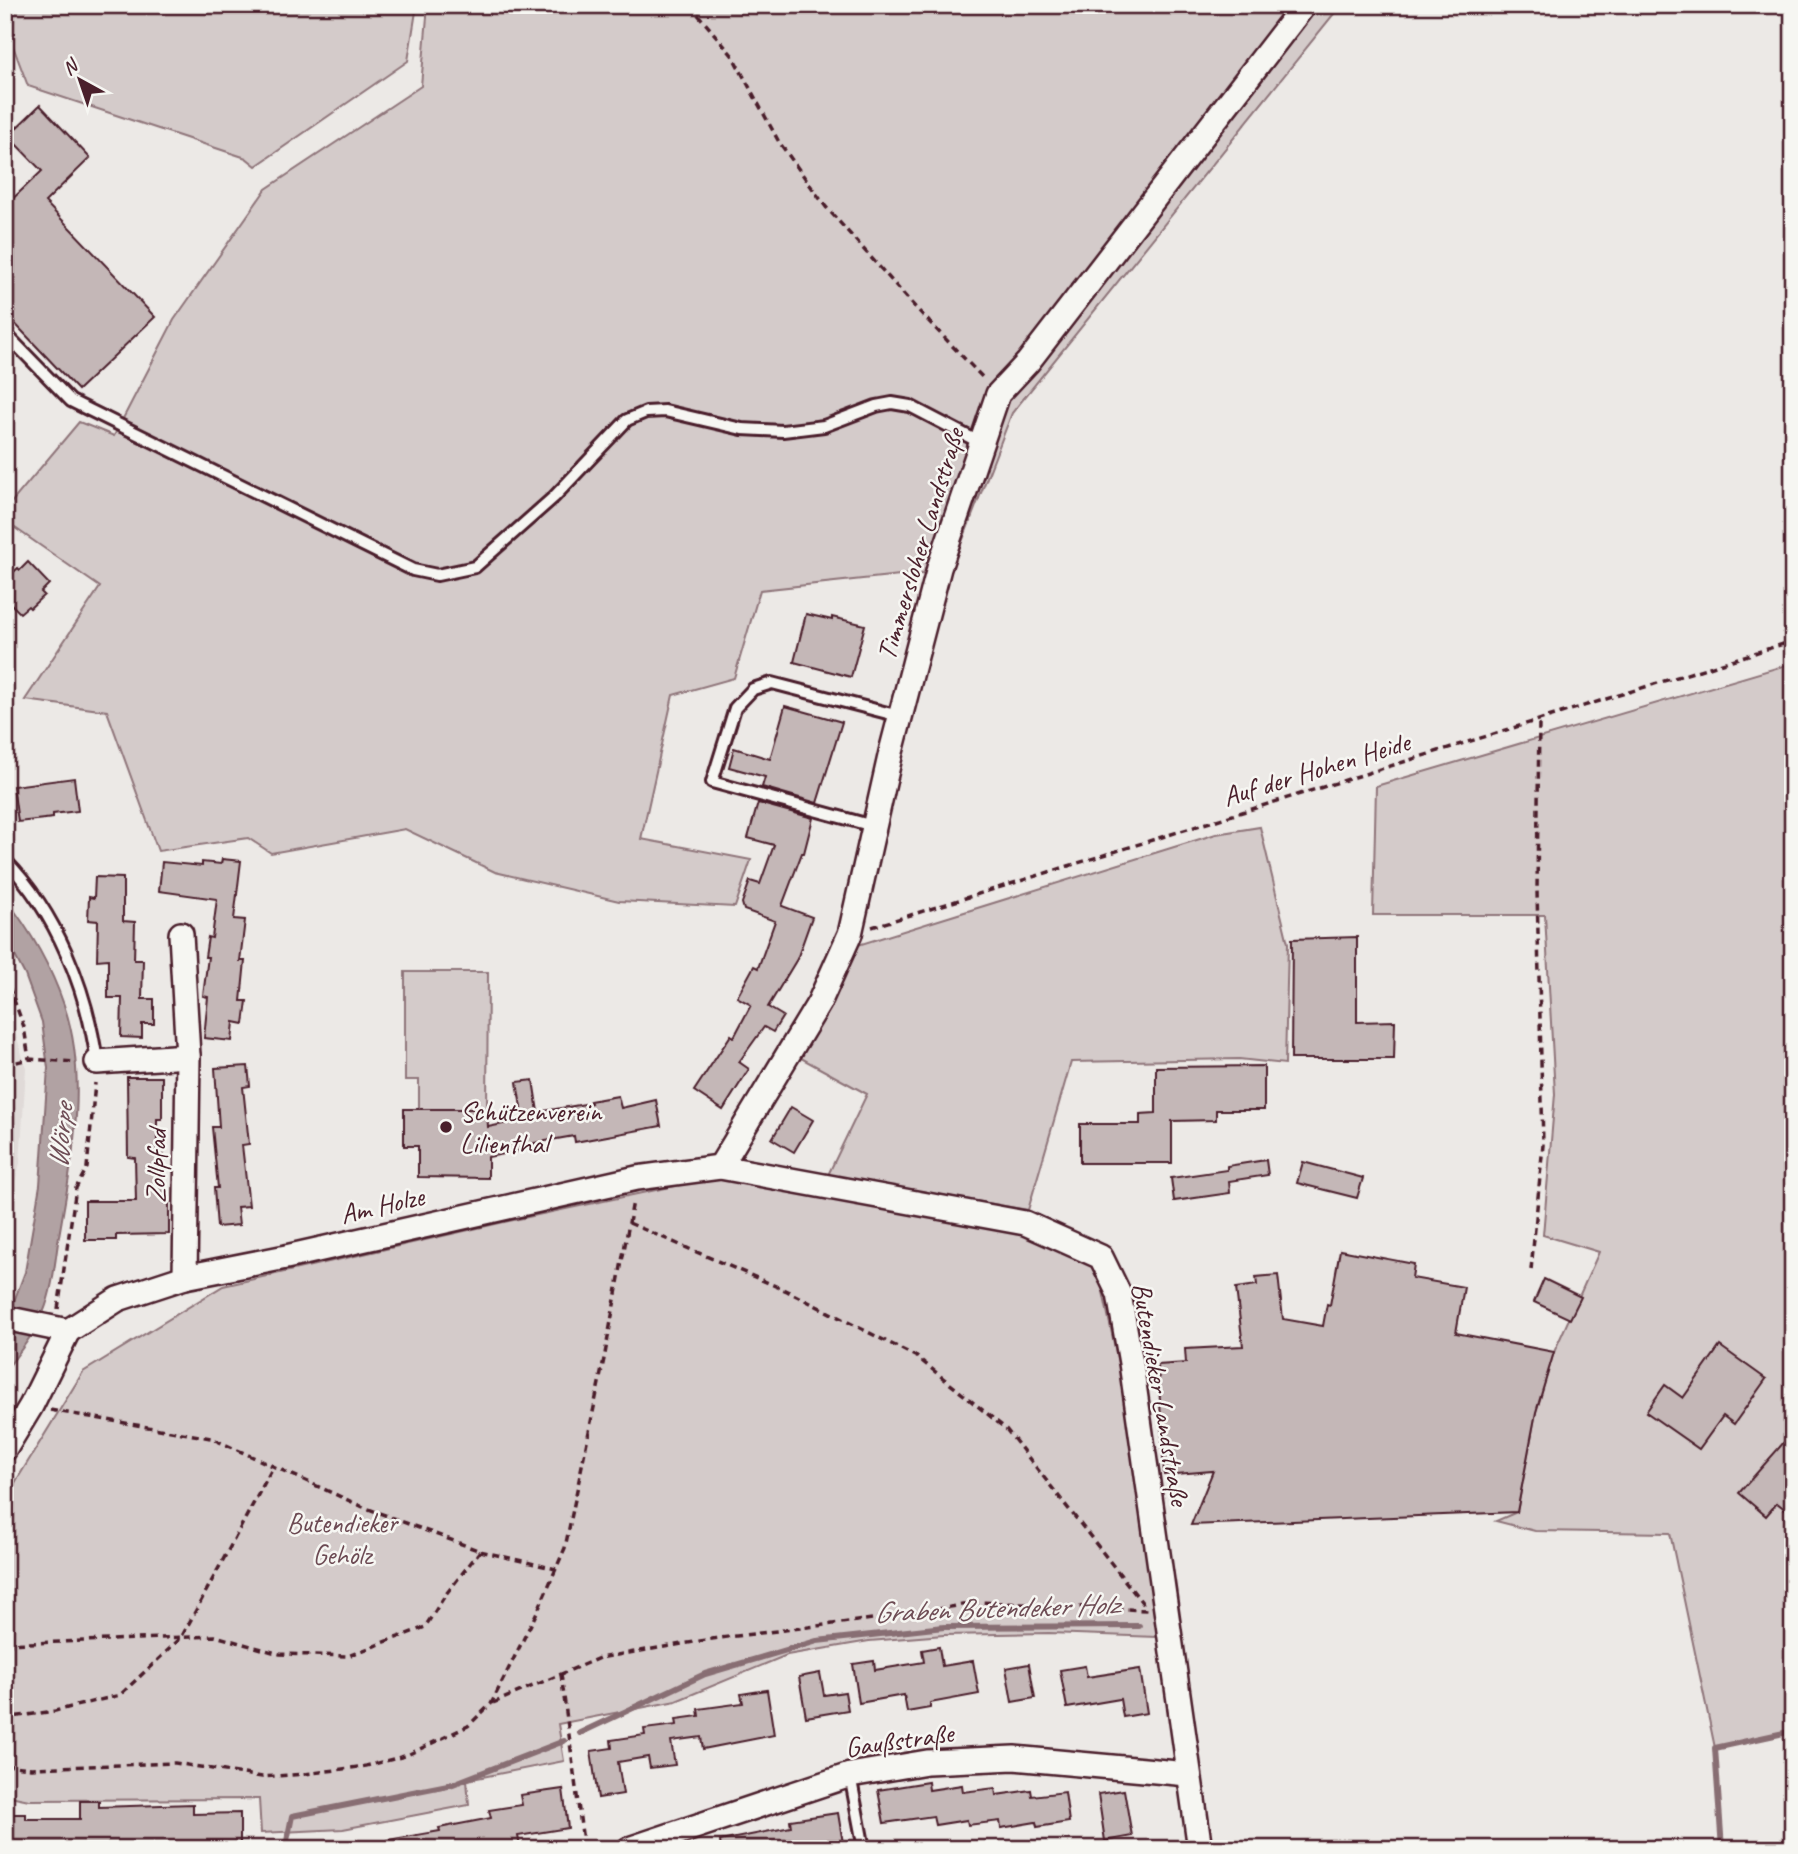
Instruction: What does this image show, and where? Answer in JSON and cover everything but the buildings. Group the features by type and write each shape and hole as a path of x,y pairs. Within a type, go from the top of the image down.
{"street":[{"name":"Timmersloher Landstraße","path":"720,1167 819,1003 850,934 899,716 939,568 998,394 1028,362 1304,5"},
{"name":"Zollpfad","path":"181,934 188,1056 185,1277"},
{"path":"92,1062 188,1056"},
{"name":"Am Holze","path":"56,1329 118,1299 185,1277 637,1178 720,1167"},
{"name":"Butendieker Landstraße","path":"720,1167 1025,1223 1101,1257 1119,1294 1157,1610 1200,1849"},
{"path":"5,1318 56,1329 31,1406 5,1449"},
{"name":"Gaußstraße","path":"628,1849 850,1775 927,1762 1014,1758 1188,1774"}],"lane":[{"path":"5,333 71,401 413,570 437,575 475,567 554,497 627,419 646,412 665,411 742,429 783,431 824,426 876,406 892,403 910,406 981,443"},
{"path":"873,826 712,782 735,708 752,689 772,683 899,716"},
{"path":"5,860 48,916 74,972 92,1026 92,1062"},
{"path":"850,1775 864,1849"}],"path":[{"path":"690,5 732,55 779,142 826,207 915,307 998,394"},
{"name":"Auf der Hohen Heide","path":"850,934 1793,641"},
{"path":"1531,1270 1543,1145 1537,891 1539,720"},
{"path":"5,976 24,1027 29,1059"},
{"path":"5,1065 29,1059 92,1062 87,1168 76,1188 56,1329"},
{"path":"5,1765 31,1768 175,1763 262,1777 305,1774 366,1766 405,1756 468,1726 491,1704 539,1608 565,1548 637,1178"},
{"path":"629,1223 787,1291 917,1357 1006,1429 1157,1610"},
{"path":"31,1406 211,1438 361,1506 480,1551 556,1569"},
{"path":"5,1718 55,1711 120,1695 181,1638 274,1466"},
{"path":"5,1644 215,1636 280,1654 348,1656 425,1627 446,1594 480,1551"},
{"path":"491,1704 599,1658 712,1639 897,1616 981,1602 1157,1610"},
{"path":"561,1674 584,1849"}],"shaded area":[{"path":"5,1013 13,1025 26,1068 20,1163 5,1220"}],"green space":[{"path":"5,5 417,5 408,61 256,166 246,158 28,86 5,25"},
{"path":"428,5 1341,5 1012,413 950,573 900,575 760,590 734,678 673,695 641,839 751,860 735,907 619,901 495,872 405,829 271,853 248,838 158,851 107,711 25,700 100,587 5,521 5,510 79,422 114,436 174,320 266,189 421,86"},
{"path":"1793,663 1793,1731 1715,1748 1670,1533 1535,1531 1496,1521 1517,1512 1536,1412 1554,1352 1599,1252 1543,1235 1555,1094 1545,915 1373,915 1376,786"},
{"path":"1260,827 1288,943 1285,1064 1239,1059 1071,1062 1028,1210 828,1175 867,1094 801,1058 858,945 1216,834"},
{"path":"405,972 488,972 487,1109 419,1109 419,1080 405,1080"},
{"name":"Butendieker Gehölz","path":"713,1178 1021,1234 1098,1268 1133,1433 1157,1637 1049,1633 944,1635 869,1641 787,1655 676,1701 558,1724 564,1761 467,1780 469,1805 343,1829 261,1833 259,1799 29,1800 5,1795 5,1499 83,1372 223,1286"}],"water":[{"name":"Wörpe","path":"5,898 39,949 59,991 71,1033 77,1090 73,1149 49,1295 35,1328 5,1371 5,1325 25,1272 40,1185 48,1068 42,1022 25,975 5,937"}],"waterway":[{"name":"Graben Butendeker Holz","path":"580,1733 705,1674 817,1641 944,1627 1139,1626"},
{"path":"1722,1849 1715,1748 1793,1731"},
{"name":"Graben Butendeker Holz","path":"286,1846 292,1816 453,1784 564,1741"}],"place":[{"name":"Schützenverein Lilienthal","path":"446,1127"}]}
